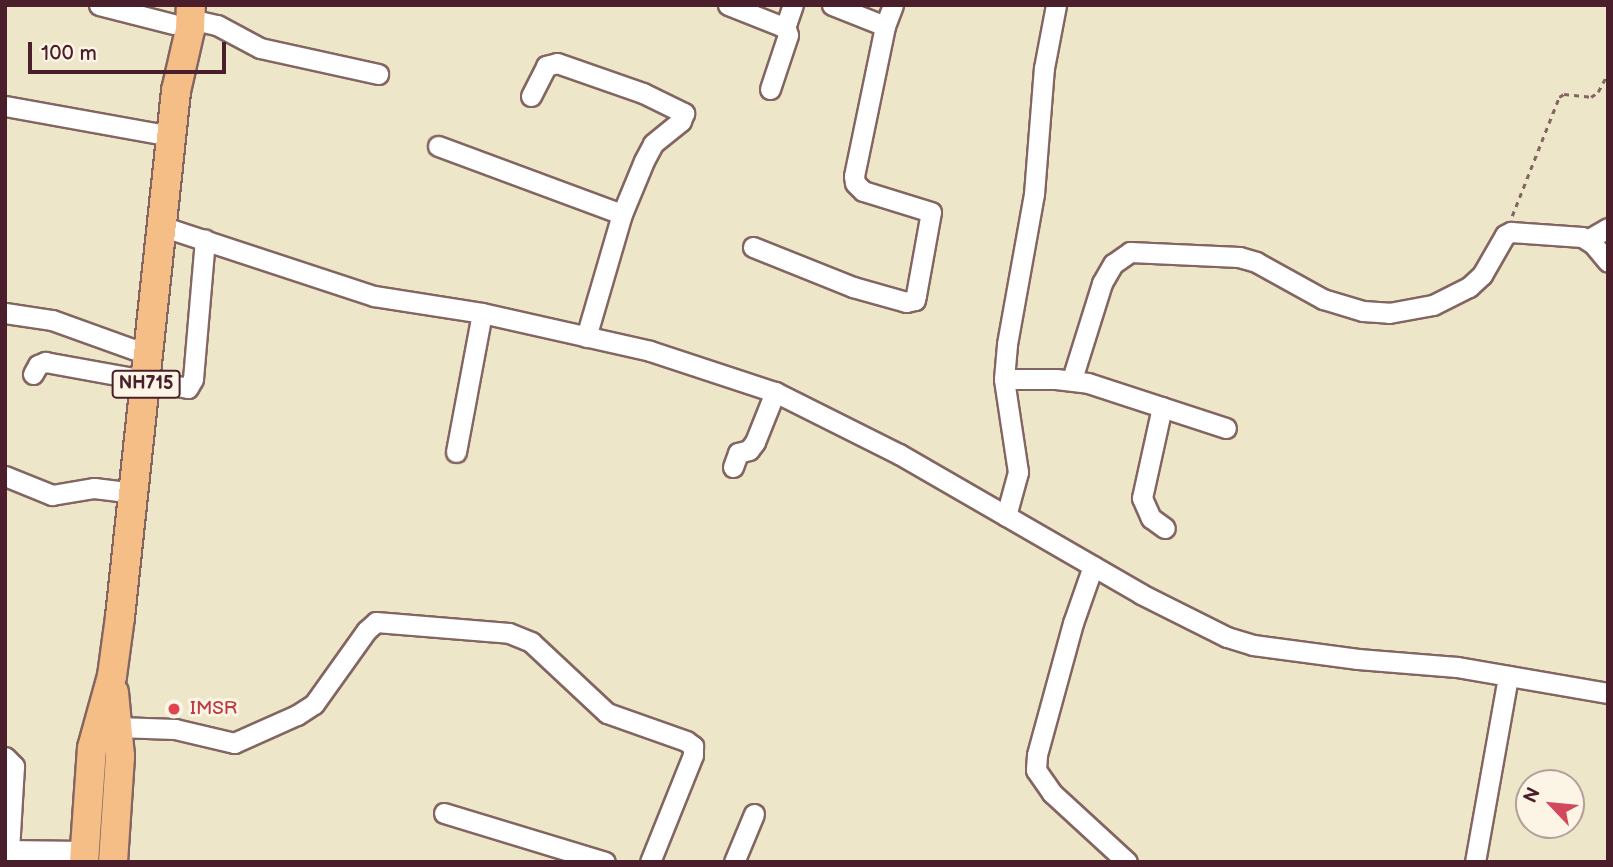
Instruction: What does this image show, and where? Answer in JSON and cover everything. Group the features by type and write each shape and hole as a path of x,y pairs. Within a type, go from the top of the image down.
{"highway":[{"name":"NH715","path":"84,856 92,748 112,676 134,493 164,227 182,13"},
{"name":"NH715","path":"112,676 120,756 113,862"}],"street":[{"path":"99,5 182,13 217,25 260,48 378,74"},
{"path":"728,5 778,26 785,25"},
{"path":"771,89 786,44 785,25 793,5"},
{"path":"832,5 885,26"},
{"path":"753,247 853,287 906,302 915,300 931,212 863,191 855,183 854,176 885,26 893,5"},
{"path":"1006,516 1016,483 1018,459 1004,379 1013,301 1034,194 1044,68 1056,5"},
{"path":"531,96 546,66 557,64 643,93 684,113 681,121 648,151 622,214 586,337"},
{"path":"5,106 172,136"},
{"path":"438,146 622,214"},
{"path":"164,227 374,296 482,313 650,351 775,392 899,454 1206,628 1253,645 1358,659 1457,667 1608,693"},
{"path":"1589,239 1608,228"},
{"path":"1072,379 1102,283 1113,264 1130,252 1240,257 1256,262 1323,299 1363,311 1389,313 1433,305 1469,288 1482,275 1505,235 1511,232 1574,234 1589,239 1608,262"},
{"path":"5,313 52,320 185,389 191,385 205,240"},
{"path":"456,452 482,313"},
{"path":"33,374 38,365 45,362 148,369"},
{"path":"1004,379 1072,379 1226,428"},
{"path":"733,467 738,453 749,450 755,442 775,392"},
{"path":"1162,407 1142,498 1151,518 1166,528"},
{"path":"5,476 52,495 94,488 134,493"},
{"path":"1093,566 1073,622 1037,755 1036,770 1052,793 1091,825 1128,862"},
{"path":"117,727 175,729 234,743 314,704 366,631 376,622 509,633 531,642 607,713 620,720 686,741 693,746 693,755 649,862"},
{"path":"1475,862 1508,676"},
{"path":"5,757 14,766 7,850 84,856"},
{"path":"444,813 605,862"},
{"path":"734,862 754,814"}],"path":[{"path":"1505,235 1559,97 1564,94 1591,97 1598,92 1608,73"}],"place":[{"name":"IMSR","path":"174,709"}]}
